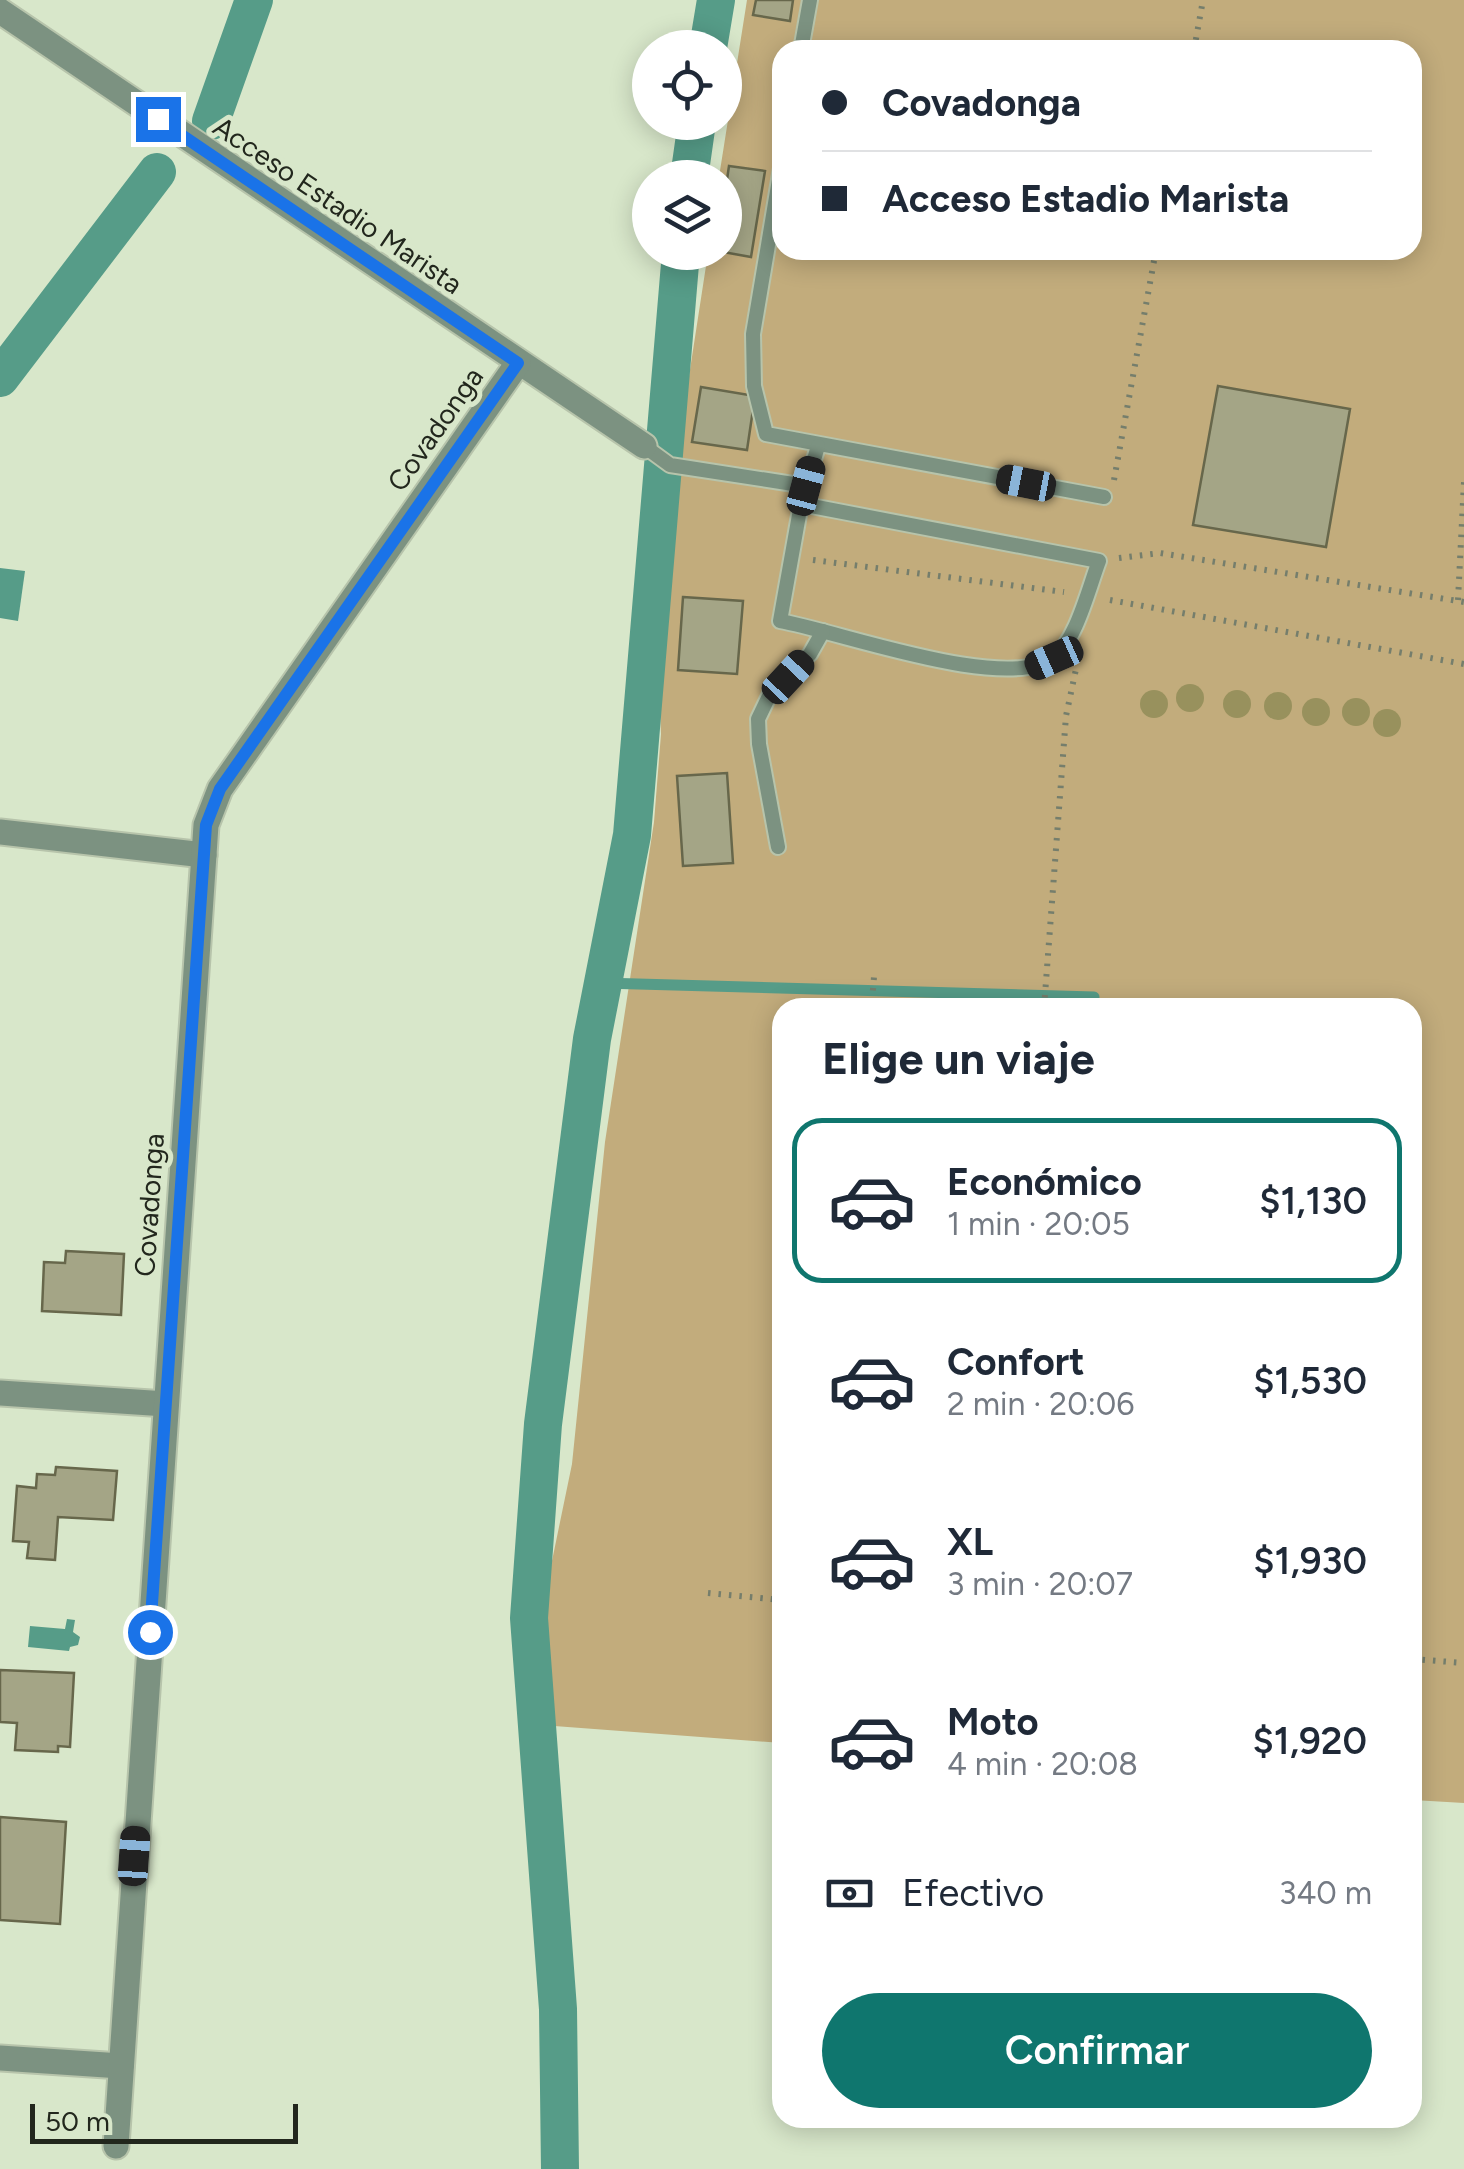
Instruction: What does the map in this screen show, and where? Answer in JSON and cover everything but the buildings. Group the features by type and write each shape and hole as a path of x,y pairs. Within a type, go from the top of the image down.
{"street":[{"name":"Acceso Estadio Marista","path":"0,11 644,446"},
{"name":"Covadonga","path":"116,2146 206,825 220,789 518,363"},
{"path":"0,832 204,855"},
{"path":"0,1393 166,1404"},
{"path":"0,2058 120,2066"}],"lane":[{"path":"803,40 810,0"},
{"path":"772,223 754,334 754,386 766,434 1104,497"},
{"path":"644,446 670,464 806,486"},
{"path":"801,504 1099,561 1069,639 1054,658 1034,667 966,666 780,620 801,504 818,446"},
{"path":"778,847 758,719 770,694 810,654 824,631"}],"path":[{"path":"1196,40 1203,0"},
{"path":"1113,483 1154,260"},
{"path":"1099,561 1160,553 1461,601 1464,482"},
{"path":"792,557 1086,596 1464,664"},
{"path":"1045,998 1066,716 1077,664"},
{"path":"872,998 874,977"},
{"path":"708,1592 772,1599"},
{"path":"1422,1659 1464,1663"}],"shaded area":[{"path":"747,0 1464,0 1464,1803 1422,1801 1422,998 772,998 772,1742 541,1725 540,1619 572,1464 605,1142 654,822 661,734 653,551 657,517 683,415 705,270 742,270 742,160 722,160 725,140 742,140 742,32"}],"water":[{"path":"0,568 25,571 18,621 0,618"},
{"path":"67,1619 75,1620 73,1632 80,1637 78,1645 69,1651 28,1647 30,1626 65,1629"}],"waterway":[{"path":"211,121 254,0"},
{"path":"711,30 716,0"},
{"path":"692,160 694,140"},
{"path":"0,378 157,172"},
{"path":"560,2169 558,2009 529,1618 543,1424 592,1039 632,835 679,270"},
{"path":"602,983 1094,997"}],"route":[{"path":"150,1632 206,825 220,789 518,363 158,119"}]}
